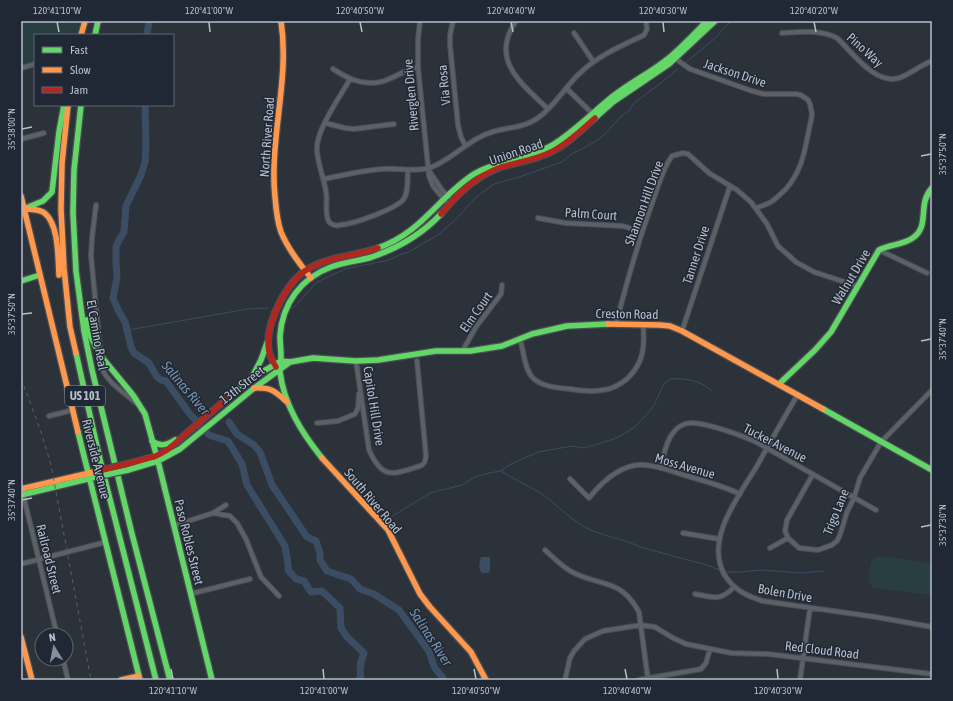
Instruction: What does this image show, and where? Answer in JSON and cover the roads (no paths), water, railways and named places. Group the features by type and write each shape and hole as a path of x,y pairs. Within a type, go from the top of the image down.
{"main road":[{"path":"82,34 85,21"},
{"path":"94,34 98,21"},
{"name":"North River Road","path":"281,21 284,51 275,147 275,203 282,233 292,252 310,278"},
{"name":"Union Road","path":"674,57 707,21"},
{"name":"Union Road","path":"310,278 323,270 373,256 406,242 428,227 458,186 474,174 492,165 530,155 563,139 594,115 627,85 674,57 714,21"},
{"path":"79,34 83,28"},
{"path":"23,209 30,205 48,200 52,192 59,132 64,106"},
{"name":"El Camino Real","path":"68,106 63,156 61,209 64,268 70,327 101,464 156,680"},
{"name":"El Camino Real","path":"81,106 74,177 73,220 76,271 84,331 132,534 170,680"},
{"name":"Walnut Drive","path":"779,384 815,350 830,332 880,250 888,246 905,242 918,234 924,220 924,197 932,188"},
{"name":"Riverside Avenue","path":"21,196 139,678"},
{"name":"Union Road","path":"306,271 324,262 362,253 388,244 414,230 448,201"},
{"path":"23,209 33,209 42,212 46,214 51,223 56,244 64,309 70,327"},
{"path":"76,271 81,286 91,337 100,355"},
{"path":"249,381 262,360 279,304 294,282 306,271"},
{"path":"21,280 40,275"},
{"path":"279,371 281,361 279,337 283,316 292,297 310,278"},
{"name":"Creston Road","path":"281,361 290,362 314,358 356,361 378,360 443,350 470,351 495,347 520,340 532,334 567,326 616,324 670,326 682,331 798,394 932,470"},
{"path":"269,335 269,349 274,365 279,371"},
{"name":"Paso Robles Street","path":"100,355 143,410 157,458 212,680"},
{"path":"249,381 281,361"},
{"name":"Creston Road","path":"279,371 290,362"},
{"name":"13th Street","path":"22,491 128,467 180,449 253,389 279,371"},
{"name":"South River Road","path":"279,371 288,403 300,429 311,445 388,530 420,594 432,610 471,652 486,680"},
{"name":"13th Street","path":"157,458 249,381"},
{"path":"253,389 267,387 272,389 288,403"},
{"path":"152,441 164,446 176,441"},
{"path":"21,637 32,680"},
{"path":"121,680 139,678"}],"street":[{"name":"Riverglen Drive","path":"420,21 418,68 428,168 448,201"},
{"name":"Via Rosa","path":"453,21 450,35 450,45 456,109 458,124 465,145"},
{"path":"516,21 508,35 506,44 507,59 510,67 523,84 548,109"},
{"path":"324,179 382,169 408,170 428,168 444,161 465,145 493,132 523,126 537,119 548,109 566,88 593,61 644,35 647,29 646,21"},
{"name":"Pino Way","path":"782,33 815,32 837,38 875,74 887,78 899,78 920,66 932,62"},
{"path":"574,33 593,61"},
{"name":"Jackson Drive","path":"674,57 690,69 752,91 764,94 796,94 805,97 810,104 812,114 811,120 798,172 779,196 771,202 756,208"},
{"path":"21,68 34,64"},
{"path":"333,69 350,79 360,82 378,82 387,80 411,69 418,68"},
{"path":"350,79 325,123 318,139 318,161 324,179 327,199 326,218 332,224 341,225 381,212 403,200 406,191 408,170"},
{"path":"566,88 594,115"},
{"path":"325,123 354,129 394,124"},
{"path":"21,139 44,133"},
{"name":"Shannon Hill Drive","path":"616,324 642,232 666,167 672,156 682,153 688,154 709,173 736,190 756,208 768,224 778,246 796,262 814,272 857,286"},
{"name":"Tanner Drive","path":"682,331 730,186"},
{"name":"Paso Robles Street","path":"96,205 91,256 102,370 110,382 143,410"},
{"name":"Palm Court","path":"538,218 565,223 623,226 642,232"},
{"path":"880,250 927,273"},
{"name":"Elm Court","path":"463,350 476,327 501,294 502,285"},
{"path":"520,340 528,369 537,382 548,386 566,389 590,391 611,389 623,382 638,366 644,348 643,324"},
{"name":"Paso Robles Street","path":"100,344 103,354 110,367"},
{"name":"Capitol Hill Drive","path":"356,361 369,450 383,471 393,473 424,464 426,456 417,361"},
{"path":"317,423 338,421 355,414 358,408 360,386"},
{"name":"Trigo Lane","path":"788,538 799,548 808,550 818,550 832,545 840,535 863,470 881,442 932,390"},
{"name":"Bolen Drive","path":"798,394 725,522 719,539 718,549 720,562 726,576 734,587 751,598 763,601 932,627"},
{"path":"49,416 73,410"},
{"name":"Tucker Avenue","path":"660,468 672,433 684,424 698,423 746,437 876,510"},
{"name":"Moss Avenue","path":"570,479 589,498 602,483 619,471 637,465 644,465 660,468 728,488 740,494"},
{"path":"770,548 788,538 785,531 787,520 813,474"},
{"name":"Railroad Street","path":"22,491 56,627"},
{"path":"173,526 213,514 226,505"},
{"path":"213,514 230,516 237,522 246,539 261,577 279,596"},
{"path":"683,533 719,539"},
{"path":"21,564 106,542"},
{"path":"545,550 576,574 614,586 628,594 640,612 648,679"},
{"path":"190,594 250,579"},
{"path":"695,594 722,597 734,587"},
{"path":"800,680 810,608"},
{"name":"Red Cloud Road","path":"565,680 570,658 580,644 586,639 603,631 641,625 655,627 680,641 731,653 768,654 932,674"},
{"path":"638,680 701,669 706,663 710,649"},
{"path":"65,667 68,680"}],"water":[{"path":"481,557 490,557 489,573 482,573 480,570 479,565"}],"waterway":[{"name":"Salinas River","path":"147,34 149,21"},
{"path":"685,63 713,40 731,21"},
{"path":"290,308 294,307 317,282 345,269 389,260 409,252 439,234 458,217 475,198 494,184 562,162 573,153 598,140 620,117 629,111 633,104 678,69"},
{"name":"Salinas River","path":"145,106 145,162 141,175 126,206 124,232 116,247 117,277 113,298 125,322 131,347 134,353 149,363 157,377 166,381 189,413 209,435 228,441 242,464 247,485 285,546 288,570 296,579 304,581 311,592 322,591 340,608 341,628 347,637 364,653 360,666 361,678 358,680"},
{"path":"128,330 248,309 268,308"},
{"path":"383,522 430,493 462,485 475,477 501,471 511,464 538,452 572,446 584,448 614,439 636,426 653,407 664,384 670,379 692,380 711,390"},
{"name":"Salinas River","path":"229,422 237,434 254,445 260,452 272,485 307,537 316,541 320,553 320,560 327,571 351,579 360,589 374,594 399,610 428,650 435,668 444,680"},
{"path":"501,471 539,492 577,522 591,530 640,547 710,566 721,571"},
{"path":"724,572 761,570 803,573 824,571"}],"railway":[{"path":"21,378 41,432 51,465 91,680"}]}
